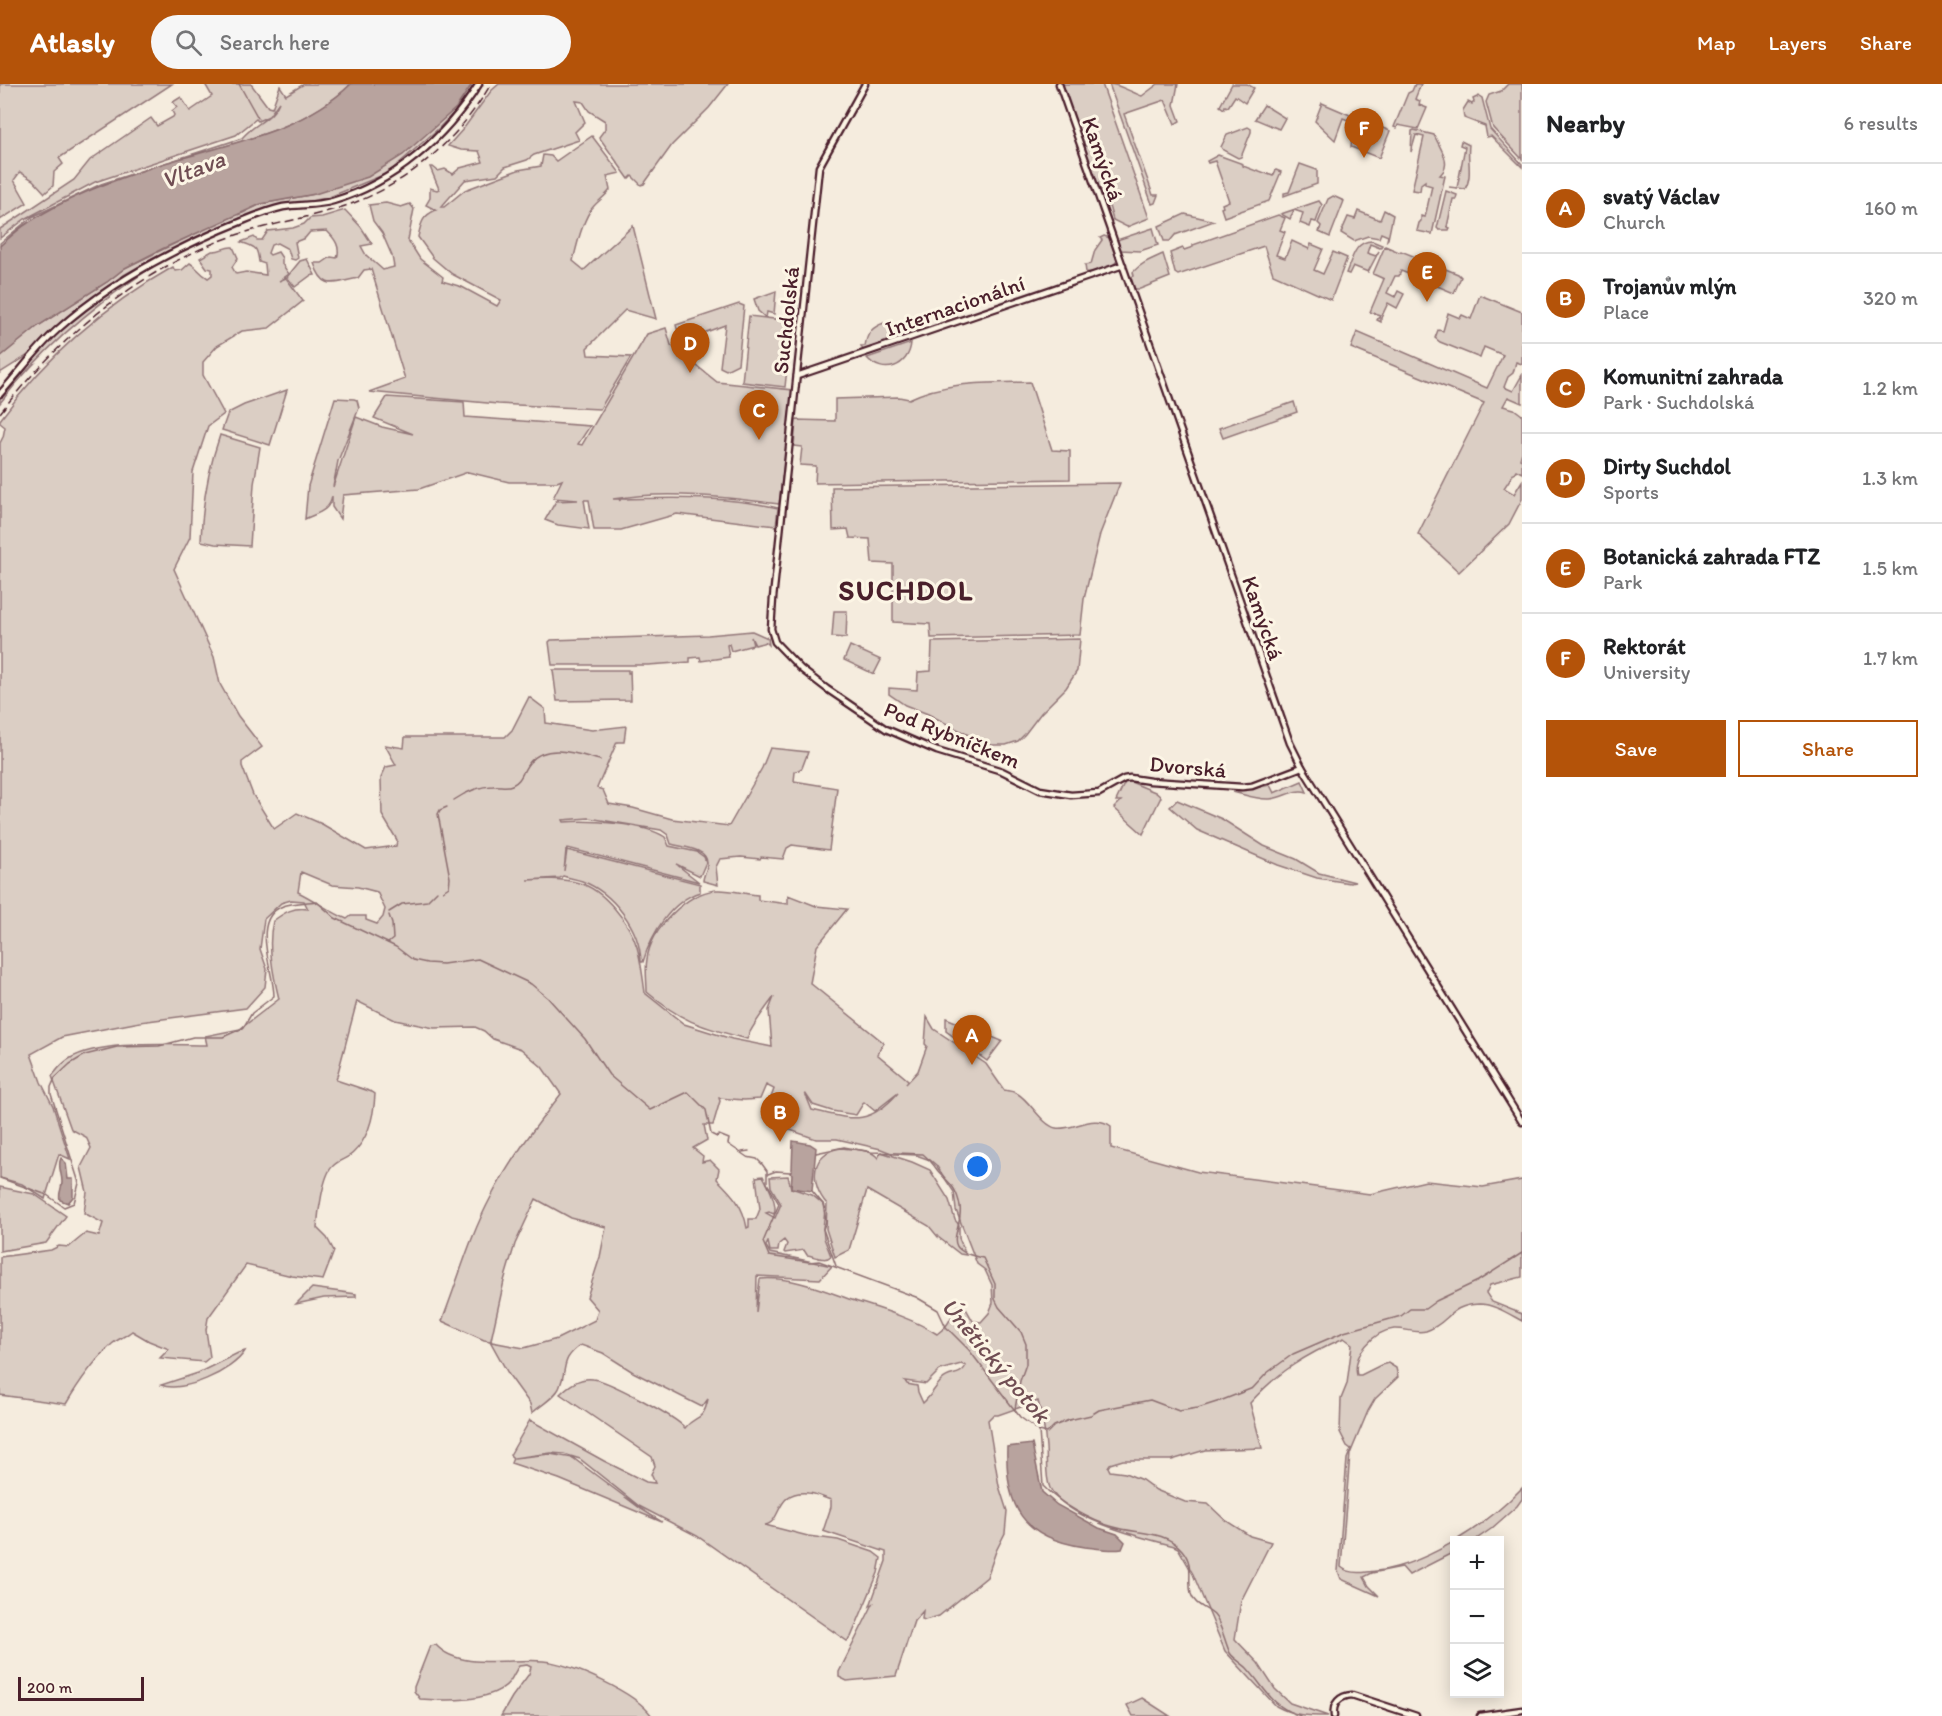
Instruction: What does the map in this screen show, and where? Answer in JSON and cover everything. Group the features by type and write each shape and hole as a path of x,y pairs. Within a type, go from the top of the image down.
{"main road":[{"path":"0,394 57,329 127,276 244,220 285,207 314,205 334,200 387,178 444,130 479,84"},
{"name":"Suchdolská","path":"775,642 771,629 772,613 819,167 865,84"},
{"name":"Kamýcká","path":"1059,84 1285,730 1302,767 1522,1122"},
{"name":"Internacionální","path":"797,376 1123,266"},
{"name":"Pod Rybníčkem","path":"775,642 801,669 886,729 937,751 1002,771 1040,790 1071,795"},
{"name":"Dvorská","path":"1071,795 1099,793 1130,778 1170,783 1252,786 1302,767"},
{"path":"1334,1716 1333,1709 1336,1702 1352,1695 1416,1716"},
{"path":"1480,1716 1522,1710"}],"shaded area":[{"path":"0,84 172,84 59,158 63,164 54,172 53,186 45,193 33,180 20,172 14,180 27,203 0,220"},
{"path":"205,84 251,84 268,107 272,108 280,86 286,95 304,84 351,84 331,101 309,115 285,126 235,144 161,164 242,138 269,116 258,121 256,119 236,135 95,182 25,219 0,238 0,229 74,180 90,160 151,118 157,126 173,117 172,111 177,107 173,102 181,97 190,111 212,96"},
{"path":"472,84 475,84 460,106 388,173 327,198 275,207 243,217 152,259 120,277 60,325 27,356 0,373 0,357 38,326 125,268 261,204 315,194 456,108"},
{"path":"499,84 728,84 709,108 672,145 644,184 641,185 632,176 629,179 599,137 605,129 605,121 589,111 583,102 576,101 585,122 575,132 579,140 505,167 497,175 465,180 441,207 465,190 518,170 541,166 543,155 551,156 556,161 592,136 620,173 607,176 610,190 592,208 587,217 573,261 584,270 633,226 656,319 625,310 587,348 588,355 631,357 600,409 498,404 369,392 405,379 371,269 364,270 358,278 342,282 330,283 321,278 314,263 322,263 331,257 337,258 338,254 336,243 327,231 310,232 305,238 295,242 298,258 295,260 291,259 288,249 277,243 271,245 268,253 270,255 278,252 289,274 279,281 286,278 303,301 269,328 242,331 217,346 203,362 203,375 224,414 208,426 193,472 190,537 174,569 214,657 220,684 238,716 262,747 242,762 253,795 274,829 297,813 322,824 366,850 396,846 397,840 382,815 381,778 386,767 396,765 385,745 404,748 405,737 505,737 512,730 529,697 545,709 546,723 592,730 626,726 624,742 617,742 597,788 603,790 609,804 672,819 729,826 762,768 770,748 808,752 802,768 795,772 794,781 837,788 829,850 792,845 787,848 783,859 741,857 720,859 716,867 718,885 703,881 707,865 706,858 703,854 693,849 671,844 668,835 661,830 589,818 563,820 564,822 616,824 644,828 665,837 669,846 697,852 704,857 706,862 700,876 676,864 699,882 568,848 566,850 564,871 567,850 700,884 700,892 680,903 664,920 651,941 643,962 641,962 636,937 630,925 623,913 604,894 582,881 563,876 527,880 573,881 597,892 622,918 633,938 640,958 645,993 684,1024 732,1039 772,1047 769,1010 774,997 747,1039 694,1023 672,1011 647,992 646,967 650,948 655,936 672,914 693,898 705,893 716,890 732,891 758,895 758,900 788,904 788,895 816,906 847,909 817,946 810,983 884,1043 877,1054 908,1080 906,1084 918,1071 927,1046 925,1044 927,1017 934,1029 986,1064 1004,1090 1015,1092 1023,1097 1051,1126 1062,1128 1097,1121 1104,1122 1111,1126 1111,1148 1198,1172 1370,1194 1426,1181 1483,1187 1522,1180 1522,1277 1490,1285 1486,1293 1492,1302 1522,1314 1522,1321 1490,1306 1469,1305 1455,1311 1440,1324 1426,1331 1394,1329 1379,1334 1361,1352 1356,1367 1357,1375 1361,1375 1388,1363 1396,1368 1398,1377 1375,1399 1350,1454 1341,1567 1357,1572 1388,1569 1409,1563 1450,1543 1450,1554 1409,1575 1402,1567 1372,1573 1364,1577 1379,1596 1341,1579 1338,1571 1347,1459 1351,1449 1340,1432 1341,1399 1347,1384 1352,1344 1344,1338 1293,1365 1271,1382 1250,1403 1262,1448 1205,1450 1172,1460 1123,1460 1110,1464 1108,1467 1110,1471 1125,1473 1142,1480 1156,1490 1185,1502 1208,1504 1225,1520 1250,1536 1271,1542 1241,1601 1235,1639 1258,1663 1275,1689 1290,1703 1328,1716 1301,1715 1276,1706 1225,1651 1193,1574 1178,1548 1106,1526 1071,1509 1058,1499 1047,1479 1045,1435 1038,1401 993,1415 988,1420 999,1486 1007,1511 1005,1533 987,1577 939,1616 925,1620 922,1619 923,1611 914,1621 896,1676 847,1681 839,1677 839,1672 873,1604 870,1606 886,1561 886,1552 823,1531 831,1500 811,1493 797,1493 789,1496 771,1523 765,1525 808,1536 838,1540 873,1552 881,1558 878,1573 851,1637 847,1641 697,1536 639,1506 580,1459 551,1453 514,1458 550,1454 573,1458 641,1509 662,1522 559,1479 511,1463 513,1458 510,1455 530,1420 604,1461 646,1482 655,1483 651,1474 655,1466 652,1457 560,1394 579,1380 601,1381 656,1408 685,1428 704,1412 708,1399 702,1407 633,1372 603,1353 581,1345 567,1359 558,1390 532,1413 530,1404 509,1375 490,1341 442,1321 470,1243 491,1197 523,1144 561,1094 542,1067 521,1049 493,1039 475,1027 434,1028 395,1020 357,1001 336,1080 375,1094 370,1126 363,1140 351,1155 337,1162 329,1170 326,1177 317,1228 327,1238 334,1251 323,1280 292,1276 246,1265 208,1318 206,1330 210,1357 204,1362 160,1358 169,1349 132,1331 112,1344 99,1357 66,1404 0,1395 0,1257 51,1250 59,1246 69,1247 86,1233 99,1236 103,1223 84,1213 87,1192 81,1167 91,1148 86,1137 71,1129 52,1076 69,1059 99,1049 155,1044 207,1045 205,1036 240,1029 279,999 271,950 273,921 289,911 308,909 304,901 291,900 281,903 264,919 260,949 267,969 265,987 246,1008 140,1022 62,1037 31,1054 53,1106 70,1159 59,1154 45,1199 22,1184 0,1178 0,443 5,427 0,420 57,354 123,298 173,267 175,271 182,270 190,263 208,278 212,275 212,269 207,268 200,258 212,251 230,247 233,247 238,258 232,267 236,274 246,272 266,275 265,264 259,262 256,250 241,242 254,237 262,240 268,231 293,228 304,224 310,218 345,210 361,227 372,244 361,246 366,255 383,270 394,267 392,256 382,233 373,221 369,205 386,203 401,207 410,204 414,209 408,240 420,259 443,277 442,281 462,287 497,306 501,300 452,274 433,258 418,237 423,220 436,210 426,205 430,198 430,188 439,189 430,167 438,171 445,169 453,174 460,168 483,162 479,151 461,150 448,146 491,91","holes":["301,872 332,885 358,887 377,892 385,909 383,917 377,924 366,920 366,916 351,916 347,919 335,913 298,892","766,1085 774,1089 764,1117 773,1124 816,1139 837,1139 894,1154 916,1155 936,1165 954,1192 956,1210 977,1264 985,1270 992,1285 993,1303 989,1313 981,1322 973,1321 965,1307 958,1306 948,1324 937,1334 918,1323 820,1289 796,1282 772,1279 760,1279 756,1313 757,1276 820,1279 832,1266 770,1253 766,1246 768,1242 770,1251 778,1251 779,1244 784,1240 787,1244 785,1253 804,1250 807,1255 829,1258 831,1256 824,1238 825,1210 823,1204 812,1195 791,1188 788,1176 770,1177 771,1187 781,1204 775,1218 766,1213 774,1214 775,1210 774,1200 767,1184 763,1176 756,1177 760,1209 756,1219 749,1219 747,1228 743,1213 736,1201 717,1179 719,1169 710,1160 702,1162 703,1156 693,1148 707,1140 704,1125 713,1125 719,1098 760,1099","805,1093 813,1105 856,1115 864,1102 875,1111 898,1093 877,1111 858,1118 812,1110","536,1199 571,1218 606,1227 600,1257 587,1297 598,1310 595,1320 557,1339 524,1348 492,1342 504,1281 515,1244","961,1364 966,1366 961,1372 942,1380 923,1403 917,1386 907,1384 905,1381 926,1384 940,1370"]},
{"path":"1061,84 1102,84 1149,218 1127,227 1113,220 1109,206 1106,206 1087,160"},
{"path":"1109,84 1142,96 1158,84 1178,84 1174,105 1180,121 1175,124 1165,100 1124,114 1153,195 1158,195 1155,203 1152,204"},
{"path":"1232,84 1247,84 1254,88 1245,103 1235,96 1224,109 1220,106"},
{"path":"1415,84 1421,84 1415,99 1420,101 1419,105 1427,108 1418,129 1398,125 1397,128 1394,127 1408,93 1412,91"},
{"path":"1508,84 1522,84 1522,159 1493,128 1486,102 1489,95 1501,91"},
{"path":"1479,96 1482,98 1490,129 1522,164 1522,167 1491,136 1487,137 1485,126 1464,118 1463,110 1468,102 1472,104 1473,99"},
{"path":"1322,103 1350,115 1348,120 1343,118 1335,140 1315,121"},
{"path":"1264,105 1285,118 1279,129 1255,119"},
{"path":"1356,117 1390,131 1379,158 1351,147 1353,124"},
{"path":"1248,127 1251,132 1241,157 1238,158 1223,150 1221,147 1227,135"},
{"path":"1412,131 1434,135 1445,161 1444,171 1440,175 1445,176 1432,234 1417,231 1421,216 1425,217 1432,186 1425,184 1425,181 1421,184 1420,191 1412,190 1424,137 1416,135 1411,152"},
{"path":"1461,141 1469,145 1469,173 1465,189 1457,188 1465,147 1460,145"},
{"path":"1218,155 1273,176 1276,170 1281,172 1269,201 1224,217 1222,204 1229,201 1215,161 1208,163 1207,161"},
{"path":"1300,164 1317,170 1317,184 1284,196 1284,193 1289,192"},
{"path":"133,173 59,205 24,225 0,246 0,243 32,217 101,184"},
{"path":"1446,191 1457,195 1456,199 1453,199 1447,227 1450,228 1449,230 1439,230 1437,228"},
{"path":"1333,196 1344,201 1330,237 1319,232 1321,226 1318,223 1328,199"},
{"path":"1319,201 1322,205 1316,222 1312,221 1310,227 1300,223 1303,213 1294,210 1290,219 1281,214"},
{"path":"1384,210 1393,215 1388,239 1387,240 1388,236 1381,233 1379,238 1368,236 1354,241 1341,233 1348,217 1355,219 1358,211 1380,220"},
{"path":"1185,214 1214,221 1175,235 1170,241 1164,241 1159,226"},
{"path":"1278,215 1285,218 1280,230 1285,232 1276,255 1285,258 1292,241 1309,249 1311,244 1323,249 1314,270 1323,274 1333,252 1347,258 1331,300 1273,274 1264,246 1178,275 1175,273 1170,253 1193,247 1193,245"},
{"path":"1153,228 1158,245 1140,251 1120,250 1117,240"},
{"path":"1104,236 1110,238 1117,261 1103,270 1086,272 1085,265 1091,264 1095,250 1102,240 1100,238"},
{"path":"1372,241 1382,245 1380,248 1370,244 1367,253 1376,256 1379,251 1368,272 1353,266 1349,274 1346,273 1358,247"},
{"path":"1385,246 1458,274 1461,277 1454,293 1401,271 1399,276 1395,276 1387,293 1395,297 1398,291 1404,294 1397,308 1388,303 1381,322 1377,320 1380,315 1370,312 1384,279 1373,274"},
{"path":"1163,254 1170,277 1140,289 1134,289 1129,277 1134,276 1133,272"},
{"path":"307,259 315,275 295,287 287,277 300,261"},
{"path":"145,269 146,271 86,315 50,347 0,403 0,398 60,330 121,283"},
{"path":"776,291 774,314 767,312 766,318 758,311 754,299"},
{"path":"1480,295 1522,312 1522,364 1516,362 1513,373 1508,377 1504,387 1513,391 1522,375 1522,403 1508,397 1503,406 1514,409 1522,415 1520,459 1522,460 1522,473 1516,470 1504,488 1514,494 1522,481 1522,499 1509,524 1459,572 1418,534 1484,403 1351,348 1357,332 1487,388 1503,355 1484,347 1480,358 1435,338 1438,330 1443,331 1448,313 1460,318 1462,315 1471,319"},
{"path":"739,304 744,306 738,364 726,370 720,367 725,325 685,340 679,335 683,334 683,328 677,329 676,325"},
{"path":"749,316 792,321 785,387 742,382"},
{"path":"884,323 896,324 911,334 863,350 861,346 865,346 871,331"},
{"path":"666,328 671,345 717,382 793,390 779,504 675,495 613,499 620,501 620,499 660,498 700,499 758,504 778,508 776,526 677,514 621,530 594,530 589,500 584,500 589,529 558,525 545,520 556,501 578,500 553,498 562,480 557,482 509,482 468,472 419,489 343,495 340,519 332,507 332,496 326,508 305,519 308,486 335,398 357,400 359,408 338,461 333,487 356,417 382,427 413,434 374,418 387,397 464,402 465,417 590,426 578,444 582,445 647,334"},
{"path":"911,343 906,358 894,366 880,367 867,358"},
{"path":"1030,382 1052,450 1070,451 1070,479 815,483 816,466 800,465 802,447 794,446 796,420 835,421 835,399 899,397 909,399 953,386"},
{"path":"287,390 270,445 222,430 228,413"},
{"path":"1294,402 1297,412 1223,438 1219,428"},
{"path":"220,435 260,447 254,484 250,546 201,541 206,487"},
{"path":"1120,483 1100,534 1084,599 1080,635 931,638 930,624 893,622 893,564 872,563 870,539 850,538 848,529 833,530 832,487"},
{"path":"834,611 847,611 846,638 832,637"},
{"path":"752,631 768,638 769,645 766,642 755,645 751,637 753,645 731,651 729,644 727,645 729,657 701,661 700,657 690,658 690,662 648,665 552,665 549,642 551,640 708,635"},
{"path":"1080,639 1077,671 1066,688 1018,741 1006,745 991,745 978,740 928,714 905,705 889,694 889,688 917,690 918,672 931,671 932,642"},
{"path":"850,646 881,660 874,674 844,660"},
{"path":"553,670 628,670 630,673 630,670 631,700 557,701"},
{"path":"1126,780 1155,792 1161,797 1143,834 1114,808 1121,801 1116,801"},
{"path":"1302,781 1307,792 1298,791 1270,799 1233,792 1270,785 1274,793"},
{"path":"1177,800 1222,819 1264,846 1296,859 1319,873 1355,882 1317,878 1278,865 1197,830 1170,807"},
{"path":"946,1018 1002,1041 987,1061 946,1031"},
{"path":"842,1148 866,1151 878,1158 881,1152 930,1170 949,1200 955,1220 959,1225 959,1238 966,1255 960,1254 938,1237 929,1226 867,1190 849,1250 835,1257 826,1229 827,1204 821,1196 815,1178 818,1162 824,1155 831,1150"},
{"path":"0,1187 34,1194 66,1216 46,1243 0,1251"},
{"path":"312,1288 356,1294 356,1297 324,1298 296,1304"},
{"path":"245,1351 230,1366 206,1379 181,1386 161,1385 198,1373"},
{"path":"1522,1488 1522,1499 1517,1506 1481,1536 1462,1536 1490,1517"},
{"path":"436,1645 446,1653 472,1661 543,1661 570,1667 618,1689 644,1707 652,1716 501,1716 529,1674 531,1667 527,1665 519,1666 510,1681 502,1688 481,1697 420,1699 414,1687 430,1646"},
{"path":"1142,1698 1170,1716 1133,1716 1127,1705"}],"water":[{"name":"Vltava","path":"351,84 472,84 456,108 403,155 368,177 315,194 261,204 162,249 125,268 38,326 0,357 0,246 21,228 59,205 108,183 159,165 235,144 285,126 331,101"},
{"path":"793,1141 810,1144 816,1148 812,1191 791,1188"},
{"path":"61,1158 66,1163 68,1179 73,1179 73,1197 68,1203 60,1200"},
{"path":"1032,1444 1042,1492 1057,1505 1099,1528 1117,1534 1125,1542 1122,1549 1113,1550 1063,1543 1032,1527 1022,1516 1014,1503 1009,1487 1007,1447"}],"waterway":[{"path":"239,84 258,118"},
{"path":"454,800 478,788 512,785 520,778 529,763 544,753 563,751 600,760"},
{"path":"443,891 449,887 450,878 438,814 440,810 447,807"},
{"path":"389,912 402,904 427,901 437,891"},
{"name":"Únětický potok","path":"0,1178 47,1195 64,1207 74,1203 79,1183 51,1094 55,1078 70,1064 85,1055 117,1047 159,1046 193,1037 223,1037 243,1028 252,1013 274,996 265,933 267,922 273,913 283,906 316,901 335,918 396,947 413,960 443,964 478,959 531,984 548,998 585,1039 609,1075 650,1110 688,1092 706,1110 711,1134 729,1139 728,1144 762,1164 767,1171 767,1183 779,1204 763,1242 769,1256 809,1262 819,1261 916,1297 938,1310 946,1327 969,1350 1020,1417 1039,1431 1043,1486 1066,1505 1095,1520 1123,1529 1159,1536 1182,1550 1188,1561 1191,1594 1198,1604 1216,1618 1230,1653 1247,1668 1275,1702 1300,1716"},
{"path":"388,943 393,939 389,915"},
{"path":"816,1153 844,1147 871,1152 923,1154 952,1186 960,1206 956,1244 960,1250 983,1258 995,1284 995,1299 999,1307 1021,1332 1026,1344 1026,1364 1015,1409"},
{"name":"Únětický potok","path":"742,1152 749,1151"},
{"path":"768,1174 776,1171 790,1172"},
{"path":"812,1191 823,1204 826,1221 823,1229 836,1266"},
{"path":"1039,1431 1047,1433 1054,1426 1091,1415 1099,1410 1150,1400 1179,1411 1220,1401 1253,1388 1267,1373 1293,1354 1344,1332 1401,1316 1410,1309 1425,1309 1436,1301 1478,1281 1522,1253"}],"railway":[{"path":"0,413 45,361 70,337 123,294 151,275 212,244 243,233 339,208 385,188 407,175 445,143 462,125 491,84"}],"place":[{"name":"Rektorát","path":"1364,158"},
{"name":"Botanická zahrada FTZ","path":"1427,302"},
{"name":"Dirty Suchdol","path":"690,373"},
{"name":"Komunitní zahrada","path":"759,440"},
{"name":"svatý Václav","path":"972,1065"},
{"name":"Trojanův mlýn","path":"780,1142"}],"district":[{"name":"SUCHDOL","path":"906,590"}]}
